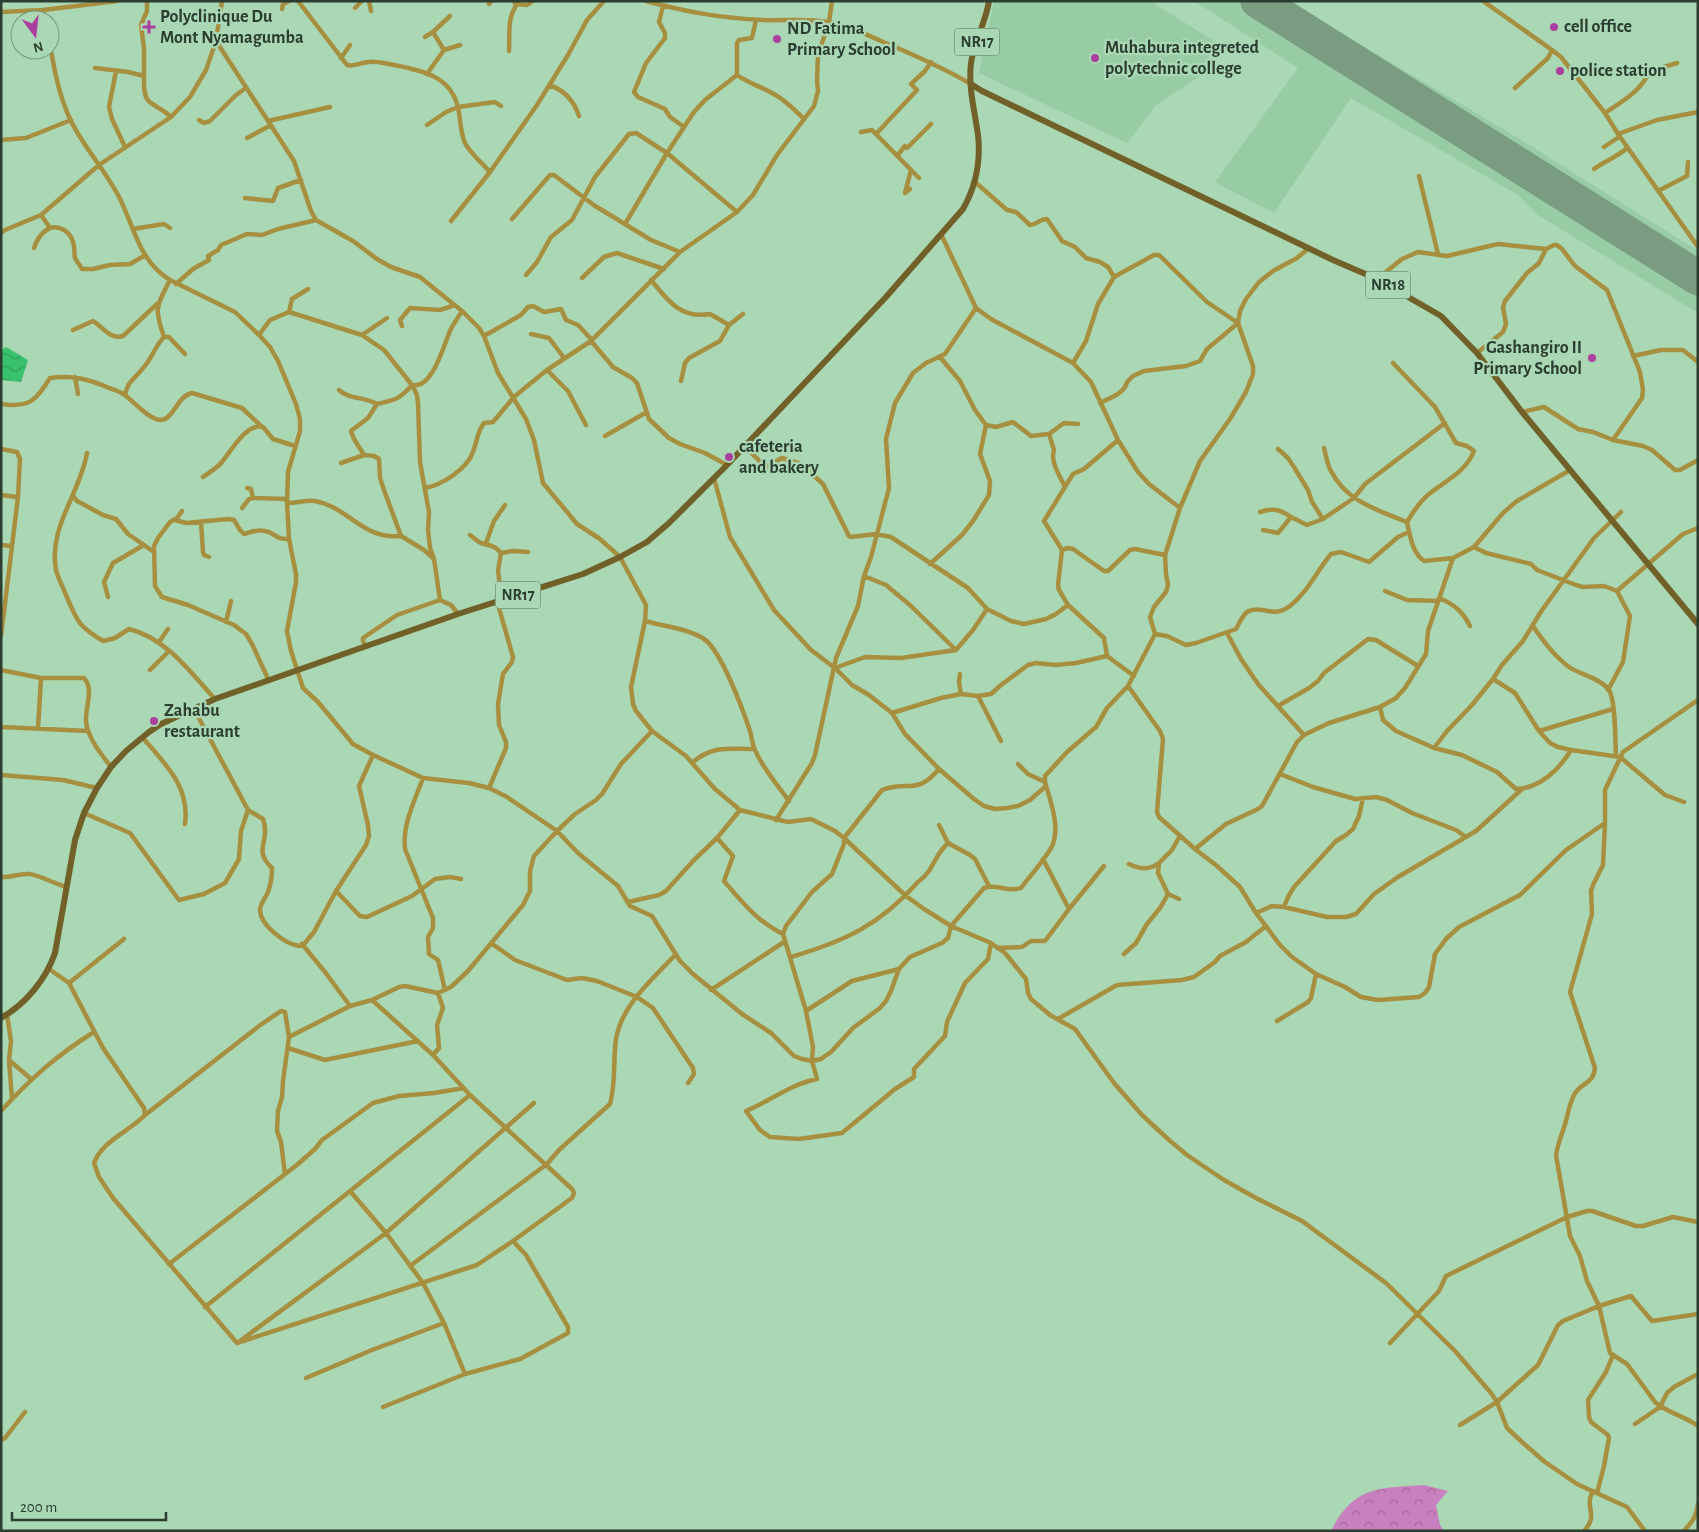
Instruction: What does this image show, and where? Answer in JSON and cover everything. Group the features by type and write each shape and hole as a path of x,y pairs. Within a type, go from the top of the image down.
{"main road":[{"name":"NR17","path":"4,1016 20,1005 50,969 55,953 75,840 84,812 96,788 111,767 142,737 161,724 215,700 458,614 583,574 620,557 656,535 727,465 886,297 963,209 970,197 979,162 978,136 971,96 971,62 990,1"},
{"name":"NR18","path":"971,84 982,91 1377,279 1431,309 1477,353 1522,412 1698,624"}],"street":[{"path":"43,10 117,1"},
{"path":"147,1 147,11 141,25 144,94 151,105 171,117"},
{"path":"1,233 41,215 100,165 171,117 190,97 206,70 216,41 222,1"},
{"path":"282,9 283,4 289,1"},
{"path":"298,1 347,65 378,62 437,77 446,83 454,95 458,107 462,137 466,145 490,172"},
{"path":"355,8 362,1"},
{"path":"369,1 370,11"},
{"path":"509,51 509,23 515,3 527,4 533,1"},
{"path":"451,221 490,172 550,85 587,20 604,1"},
{"path":"646,1 704,15 756,20 829,22 867,35 931,62 971,84"},
{"path":"425,488 450,479 473,454 480,429 484,423 494,422 514,397 547,370 591,341 680,252 737,212 753,195 777,155 803,118 814,106 818,91 818,55 829,22 832,1"},
{"path":"1483,1 1552,50 1569,66 1606,113 1627,148 1698,247"},
{"path":"663,6 659,22 665,33 665,38 646,63 634,92 638,96 665,109 670,116 684,127"},
{"path":"425,37 450,16"},
{"path":"737,75 737,43 739,40 752,38 756,20"},
{"path":"433,32 444,50"},
{"path":"216,41 294,161 311,211 316,220 353,241 391,267 420,277 462,311 484,336 498,373 526,419 534,440 543,483 577,524 600,539 620,557 646,605 645,621 631,687 633,704 652,731 692,763 715,789 740,810 788,822 811,819 836,831 906,896 951,926 991,943 998,948 1026,979 1031,999 1050,1015 1075,1029 1114,1083 1142,1115 1169,1140 1187,1155 1224,1180 1302,1220 1386,1284 1455,1351 1491,1392 1507,1428 1545,1462 1577,1484 1627,1507 1645,1531"},
{"path":"341,58 350,45"},
{"path":"444,50 460,46"},
{"path":"427,74 444,50"},
{"path":"1515,88 1548,58 1552,50"},
{"path":"53,60 55,73 76,132 100,165 118,196 144,256 163,276 235,312 259,335 278,361 296,404 300,419 300,431 288,472 287,501 288,539 296,574 287,631 303,688 318,702 353,744 423,778 469,783 489,788 507,797 557,831 578,853 618,886 633,908 652,916 680,961 693,974 742,1014 771,1033 794,1056 812,1061 820,1059 831,1052 853,1028 880,1008 889,996 899,969 910,957 942,943 948,938 951,926 984,888 989,886 1008,890 1021,888 1054,843 1052,807 1045,784 1046,776 1067,752 1096,727 1107,708 1128,686 1134,676 1155,634 1150,617 1154,607 1166,592 1168,585 1165,555 1180,508 1200,461 1242,399 1253,374 1253,366 1238,322 1207,302 1159,255 1154,255 1114,277 1098,304 1086,341 1073,362"},
{"path":"876,134 917,90 911,84 925,71 931,62"},
{"path":"1606,113 1638,90 1644,84 1650,71 1676,63"},
{"path":"95,68 144,76"},
{"path":"116,71 109,107 112,119 125,147"},
{"path":"737,75 773,93 789,104 803,118"},
{"path":"625,224 694,112 705,100 737,75"},
{"path":"550,85 561,89 576,107 579,116"},
{"path":"200,120 204,123 210,121 236,95 246,88"},
{"path":"426,126 446,112 458,107 495,102 501,106"},
{"path":"247,138 270,123 330,107"},
{"path":"1604,147 1619,136 1657,120 1698,112"},
{"path":"1,140 26,138 71,120"},
{"path":"897,156 905,146 907,148 931,124"},
{"path":"861,132 872,130 919,178"},
{"path":"526,275 537,262 551,237 572,220 595,177 629,134 636,133 667,153 737,212"},
{"path":"1594,169 1605,160 1618,156 1627,148"},
{"path":"1658,191 1687,176 1688,162"},
{"path":"910,189 904,193 911,170"},
{"path":"512,219 550,176 554,175 585,198 651,240 680,252"},
{"path":"1419,176 1438,254"},
{"path":"245,198 273,201 278,188 301,180"},
{"path":"975,182 1008,210 1016,212 1030,225 1042,219 1047,219 1062,241 1075,246 1086,258 1100,262 1108,267 1114,277"},
{"path":"41,215 50,228"},
{"path":"176,284 193,269 209,260 208,256 229,241 247,234 262,235 316,220"},
{"path":"133,229 164,224 170,228"},
{"path":"34,248 41,234 50,228 60,228 66,230 70,236 76,259 82,268 93,269 110,265 130,264 144,256"},
{"path":"941,234 976,308 991,319 1073,362 1091,382 1118,440 1138,472 1149,484 1180,508"},
{"path":"1377,279 1402,259 1418,252 1447,256 1498,244 1546,249 1557,245 1562,248 1575,266 1604,287 1640,372 1643,390 1642,398 1613,440"},
{"path":"1100,403 1118,394 1126,386 1127,382 1138,373 1186,366 1200,361 1207,349 1238,322 1246,299 1260,282 1273,271 1297,258 1309,248"},
{"path":"1477,353 1503,332 1506,324 1503,307 1505,301 1527,273 1539,263 1546,249"},
{"path":"582,278 604,257 617,253 664,269"},
{"path":"164,337 156,315 158,304 170,280"},
{"path":"651,280 680,311 701,316 710,314 729,325"},
{"path":"289,312 292,299 308,289"},
{"path":"73,330 93,321 114,337 123,336 158,304"},
{"path":"402,326 400,320 410,308 440,310 455,305"},
{"path":"484,336 521,315 528,307 533,306 544,312 561,309 566,320 578,325 613,367 637,383 649,419 669,438 705,453 727,465"},
{"path":"776,820 815,755 836,658 858,606 864,576 889,488 886,439 895,403 914,373 926,363 945,354 976,308"},
{"path":"339,390 345,396 365,398 377,404 397,400 412,385 416,386 424,383 432,372 450,331 462,311"},
{"path":"259,335 270,320 289,312 362,335 384,350 412,385 418,402 420,462 429,512 430,548 434,559 440,600"},
{"path":"681,381 688,358 720,341 729,325 743,314"},
{"path":"362,335 387,318"},
{"path":"530,334 549,338 564,358"},
{"path":"164,337 169,337 185,354"},
{"path":"125,395 132,379 143,369 164,337"},
{"path":"1633,356 1661,350 1683,350 1698,362"},
{"path":"940,357 960,381 975,410 986,426 996,428 1013,422 1031,436 1049,434 1064,422 1078,424"},
{"path":"1393,363 1435,408 1456,443 1467,446 1474,451 1470,461 1427,495 1407,522 1419,557 1424,561 1452,558 1474,547 1503,513 1517,500 1570,470"},
{"path":"547,370 568,391 586,425"},
{"path":"1,404 23,406 40,395 50,378 75,377 92,380 125,395 142,410 161,420 169,416 187,394 196,393 242,408 272,439 295,446"},
{"path":"75,377 78,394"},
{"path":"364,455 354,439 352,431 368,418 377,404"},
{"path":"1522,412 1544,407 1578,429 1652,450 1675,470 1680,470 1698,460"},
{"path":"605,436 647,412"},
{"path":"1260,512 1280,510 1307,525 1323,519 1354,498 1366,484 1445,423"},
{"path":"203,477 221,463 243,436 260,426"},
{"path":"930,564 962,535 974,521 989,495 991,489 990,481 980,454 986,426"},
{"path":"1049,434 1054,450 1052,456 1065,487"},
{"path":"1118,440 1084,469 1073,474 1044,521 1062,550 1058,584 1068,605 1104,638 1107,656 1134,676"},
{"path":"744,446 766,467 782,458 801,464 823,484 849,536 876,534 891,537 968,588 987,609 1011,621 1024,624 1056,614 1068,605"},
{"path":"1324,448 1330,469 1347,493 1371,508 1407,522"},
{"path":"1,449 17,452 20,459 18,496 2,633"},
{"path":"1278,449 1294,466 1323,519"},
{"path":"87,454 85,465 66,509 55,544 56,572 73,614 79,624 103,641 115,638 129,629 160,642 215,700"},
{"path":"341,463 364,455 374,456 379,460 380,478 400,536"},
{"path":"714,478 730,537 774,610 800,639 852,684 892,713 905,734 939,769 984,806 995,808 1018,806 1030,800 1045,784"},
{"path":"247,488 251,489 253,498"},
{"path":"1,495 18,496"},
{"path":"73,496 77,501 103,515 116,519 128,534 154,552"},
{"path":"242,508 249,499 253,498 314,501 343,513 369,531 390,537 400,536 424,550 434,559"},
{"path":"486,543 494,521 505,505"},
{"path":"182,511 175,520 170,522 158,538 154,552 154,586 162,597 188,604 234,625 246,634 269,681"},
{"path":"1434,748 1523,641 1594,538 1621,512"},
{"path":"1264,530 1278,533 1291,517"},
{"path":"175,520 186,523 234,520 244,534 256,530 264,530 281,540 288,539"},
{"path":"202,522 203,552 204,555 209,557"},
{"path":"1617,591 1683,534 1698,528"},
{"path":"1155,634 1167,636 1186,645 1236,630 1244,615 1249,611 1277,612 1291,605 1331,554 1341,552 1369,562 1398,537 1409,532"},
{"path":"470,535 481,543 486,543 496,548 501,553"},
{"path":"1,545 12,546"},
{"path":"108,597 104,582 113,563 144,545"},
{"path":"1474,547 1486,554 1531,564 1537,570 1583,587 1604,586 1617,591 1630,616 1623,662 1608,690"},
{"path":"1062,550 1073,549 1104,571 1108,571 1130,550 1165,555"},
{"path":"501,553 513,551 528,552"},
{"path":"489,788 506,748 506,742 499,725 498,704 503,674 512,662 513,657 500,600 498,571 501,553"},
{"path":"1195,849 1226,824 1258,809 1280,774 1296,742 1304,735 1329,722 1380,707 1396,698 1405,688 1426,654 1428,631 1452,558"},
{"path":"864,576 886,585 912,606 956,650"},
{"path":"1385,591 1408,600 1439,600 1450,603 1465,616 1470,626"},
{"path":"1,593 7,594"},
{"path":"226,622 231,600"},
{"path":"366,646 363,638 397,615 440,600 451,605 458,614"},
{"path":"835,668 866,657 901,658 956,650 987,609"},
{"path":"645,621 705,639 713,648 723,662 749,729 754,749 767,772 789,801"},
{"path":"1533,626 1547,646 1569,667 1602,684 1608,690 1613,709 1618,757"},
{"path":"160,642 168,629"},
{"path":"1227,633 1241,659 1258,684 1304,735"},
{"path":"1278,706 1309,688 1318,681 1324,672 1368,640 1376,640 1418,666"},
{"path":"150,670 169,652"},
{"path":"892,713 961,694 978,696 991,694 1028,665 1036,663 1055,665 1076,663 1107,656"},
{"path":"1,670 41,678 84,678 89,686 86,724 88,731 111,767"},
{"path":"960,674 961,694"},
{"path":"38,729 41,678"},
{"path":"1493,679 1515,693 1539,731 1550,743 1571,750 1618,757 1665,795 1684,802"},
{"path":"1128,686 1160,731 1163,747 1160,754 1157,812 1159,817 1195,849 1218,866 1240,888 1266,926 1292,957 1316,974 1345,987 1361,997 1389,1000 1419,997 1425,993 1429,987 1435,954 1446,940 1475,917 1520,895 1566,850 1605,823"},
{"path":"978,696 1001,741"},
{"path":"1698,700 1623,752 1618,757 1604,790 1603,865 1591,891 1592,914 1570,992 1595,1068 1594,1075 1589,1082 1576,1091 1568,1105 1567,1118 1556,1155 1570,1236 1580,1256 1587,1281 1599,1306 1610,1354 1627,1364 1660,1407 1698,1426"},
{"path":"1380,707 1384,720 1396,731 1434,748 1462,755 1497,772 1516,789 1522,789"},
{"path":"194,709 248,810 263,818 266,829 261,853 264,861 272,868 272,878 268,894 260,909 262,918 276,935 290,945 299,946 314,932 336,891 366,845 369,836 359,786 373,755"},
{"path":"1539,731 1613,709"},
{"path":"1,727 88,731"},
{"path":"289,1037 350,1006 372,1000 399,986 438,993 445,990 468,971 523,905 530,891 530,871 534,856 575,814 602,794 621,764 652,731"},
{"path":"142,737 174,774 184,797 187,812 185,824"},
{"path":"692,763 700,756 716,749 754,749"},
{"path":"1256,912 1272,906 1284,907 1327,918 1346,917 1356,914 1374,894 1398,877 1476,830 1522,789 1553,774 1563,764 1571,750"},
{"path":"1018,764 1028,774 1045,784"},
{"path":"939,769 931,778 921,784 890,787 882,790 844,838 844,844 832,874 812,892 786,926 783,934 784,942 791,957 806,1011 813,1047 812,1061 817,1079 802,1082 764,1104 746,1111 760,1130 770,1137 799,1139 842,1133 895,1089 914,1077 914,1070 944,1036 947,1022 965,983 988,959 991,943"},
{"path":"1280,774 1313,787 1355,799 1376,797 1387,800 1412,813 1456,830 1466,837"},
{"path":"1,775 63,780 96,788"},
{"path":"423,778 403,838 405,848 434,923 428,937 429,954 438,960 445,990"},
{"path":"1284,907 1294,887 1336,841 1346,836 1353,829 1359,816 1363,798"},
{"path":"84,812 130,833 179,900 204,894 225,883 239,860 241,831 248,810"},
{"path":"628,902 659,895 666,891 717,838 740,810"},
{"path":"939,825 948,843 975,859 989,886"},
{"path":"1128,864 1137,868 1148,868 1159,863 1172,850 1180,836"},
{"path":"717,838 733,856 724,881 770,928 783,934"},
{"path":"791,957 853,934 894,908 929,871 948,843"},
{"path":"1042,859 1069,909"},
{"path":"1159,863 1158,873 1168,894 1180,899"},
{"path":"998,948 1022,947 1031,941 1045,941 1104,866"},
{"path":"1,877 6,878 18,874 30,874 67,887"},
{"path":"336,891 360,916 367,917 406,899 434,879 440,877 461,879"},
{"path":"1124,954 1136,943 1168,894"},
{"path":"1058,1019 1117,985 1182,980 1194,977 1215,962 1220,956 1253,937 1266,926"},
{"path":"69,983 124,939"},
{"path":"712,990 784,942"},
{"path":"491,943 516,960 567,980 582,978 597,981 636,997 654,1008 693,1068 694,1074 688,1083"},
{"path":"302,944 326,972 350,1006"},
{"path":"410,1266 547,1164 559,1150 610,1104 613,1095 616,1038 624,1014 636,997 676,954"},
{"path":"50,969 69,983 86,1012 94,1032 144,1108 146,1115"},
{"path":"806,1011 852,981 899,969"},
{"path":"1277,1021 1308,1002 1311,998 1316,974"},
{"path":"433,1055 438,1048 437,1025 443,1008 438,993"},
{"path":"237,1343 477,1265 572,1198 574,1193 547,1164 470,1095 433,1055 372,1000"},
{"path":"237,1343 114,1198 99,1178 94,1163 96,1157 106,1147 146,1115 259,1026 281,1012 285,1012 289,1037 282,1097 278,1111 277,1131 281,1142 285,1174"},
{"path":"4,1016 11,1041 9,1060 12,1099"},
{"path":"1,1110 30,1079 51,1061 94,1032"},
{"path":"288,1048 325,1060 418,1041"},
{"path":"9,1060 30,1079"},
{"path":"169,1264 285,1174 315,1149 322,1140 373,1103 399,1096 464,1088"},
{"path":"206,1307 470,1095"},
{"path":"237,1343 386,1233 534,1103"},
{"path":"350,1191 386,1233 423,1283 444,1323 465,1374"},
{"path":"1390,1343 1438,1291 1446,1276 1567,1217 1592,1211 1636,1226 1643,1226 1673,1217 1698,1222"},
{"path":"383,1407 465,1374 520,1359 568,1333 568,1327 526,1255 513,1241"},
{"path":"1460,1425 1497,1402 1538,1365 1558,1325 1563,1321 1599,1306 1631,1296 1652,1320 1698,1314"},
{"path":"306,1378 372,1350 444,1323"},
{"path":"1584,1531 1588,1526 1592,1513 1589,1500 1595,1492 1609,1438 1608,1435 1591,1422 1588,1400 1606,1372 1613,1355"},
{"path":"1635,1424 1660,1407 1667,1393 1674,1386 1698,1374"},
{"path":"1,1440 6,1438 25,1412"},
{"path":"1684,1531 1698,1513 1698,1504"}],"shaded area":[{"name":"Muhabura integreted polytechnic college","path":"994,1 1150,1 1216,42 1197,78 1156,105 1127,143 979,73"},
{"path":"1194,1 1287,1 1518,138 1698,251 1698,313 1538,215 1518,195 1351,98 1274,213 1215,182 1298,68"}],"green space":[{"path":"1424,1485 1448,1491 1436,1505 1440,1525 1444,1531 1331,1531 1339,1516 1358,1497 1381,1489"}],"water":[{"path":"6,347 28,360 21,382 1,380 1,350"}],"runway":[{"path":"1258,1 1698,278"}],"place":[{"name":"Polyclinique Du Mont Nyamagumba","path":"149,27"},
{"name":"cell office","path":"1554,27"},
{"name":"ND Fatima Primary School","path":"777,39"},
{"name":"Muhabura integreted polytechnic college","path":"1095,58"},
{"name":"police station","path":"1560,71"},
{"name":"Gashangiro II Primary School","path":"1592,358"},
{"name":"cafeteria and bakery","path":"729,457"},
{"name":"Zahabu restaurant","path":"154,721"}]}
